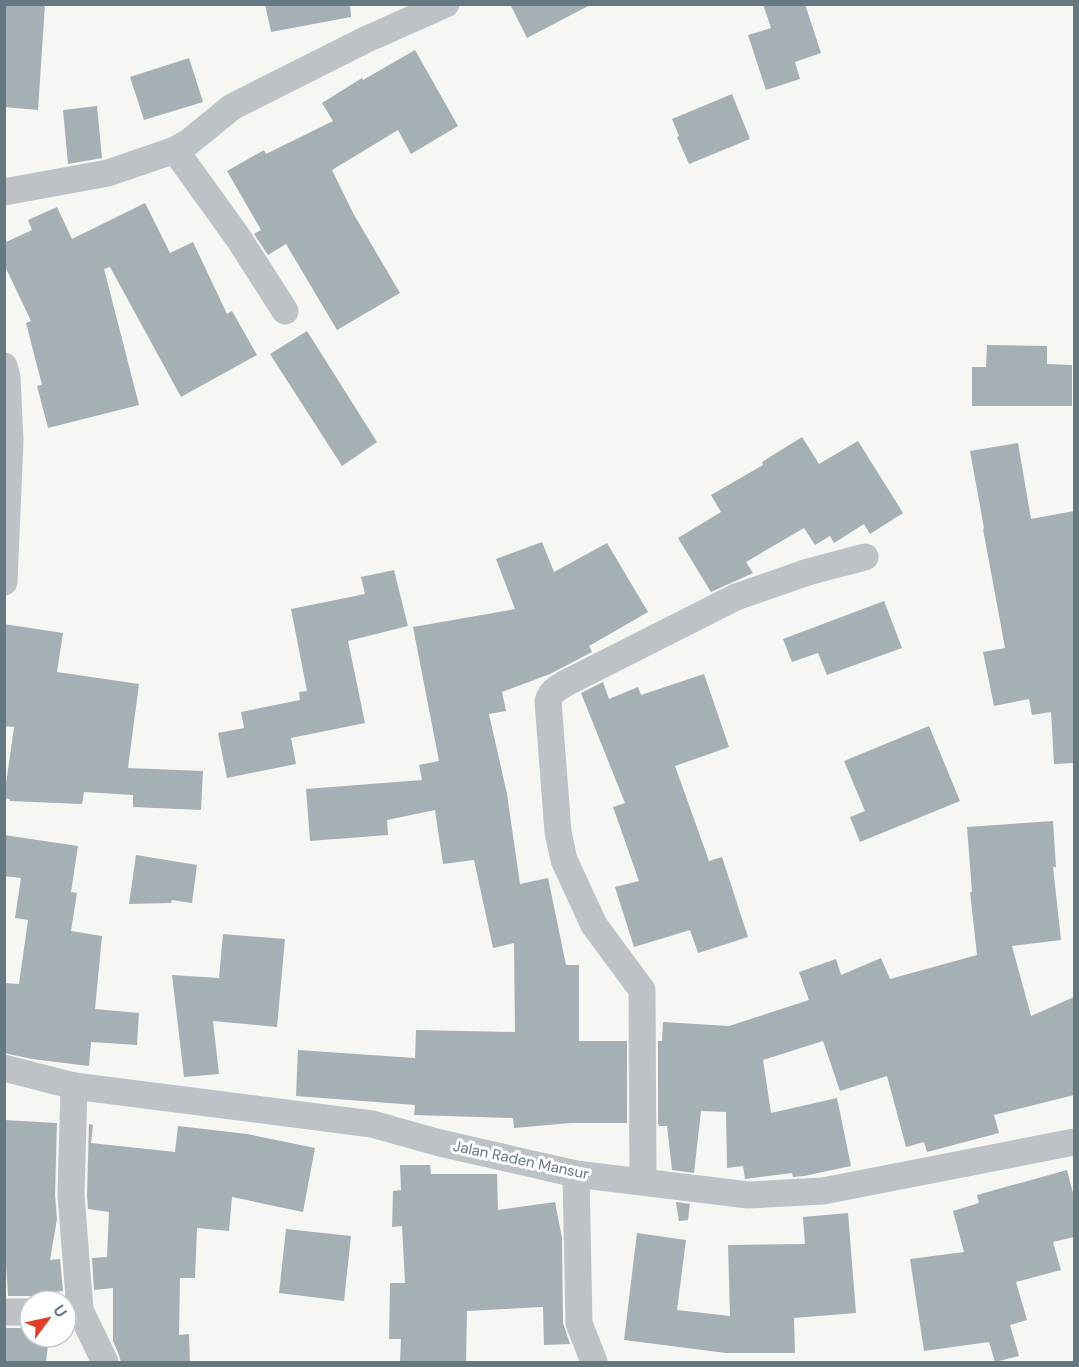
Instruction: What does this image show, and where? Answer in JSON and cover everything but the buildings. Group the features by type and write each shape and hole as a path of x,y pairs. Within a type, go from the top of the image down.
{"street":[{"path":"4,192 108,173 175,150 189,142 232,107 365,40 446,4"},
{"path":"175,150 239,239 285,311"},
{"path":"4,582 10,440 5,373"},
{"path":"643,1181 642,990 594,925 564,860 558,832 548,701 550,694 566,683 736,597 808,572 865,557"},
{"name":"Jalan Raden Mansur","path":"4,1068 74,1086 372,1124 440,1143 576,1174 748,1195 824,1191 1074,1142"},
{"path":"73,1289 71,1195 74,1086"},
{"path":"576,1174 579,1323 594,1362"},
{"path":"78,1318 105,1362"}]}
